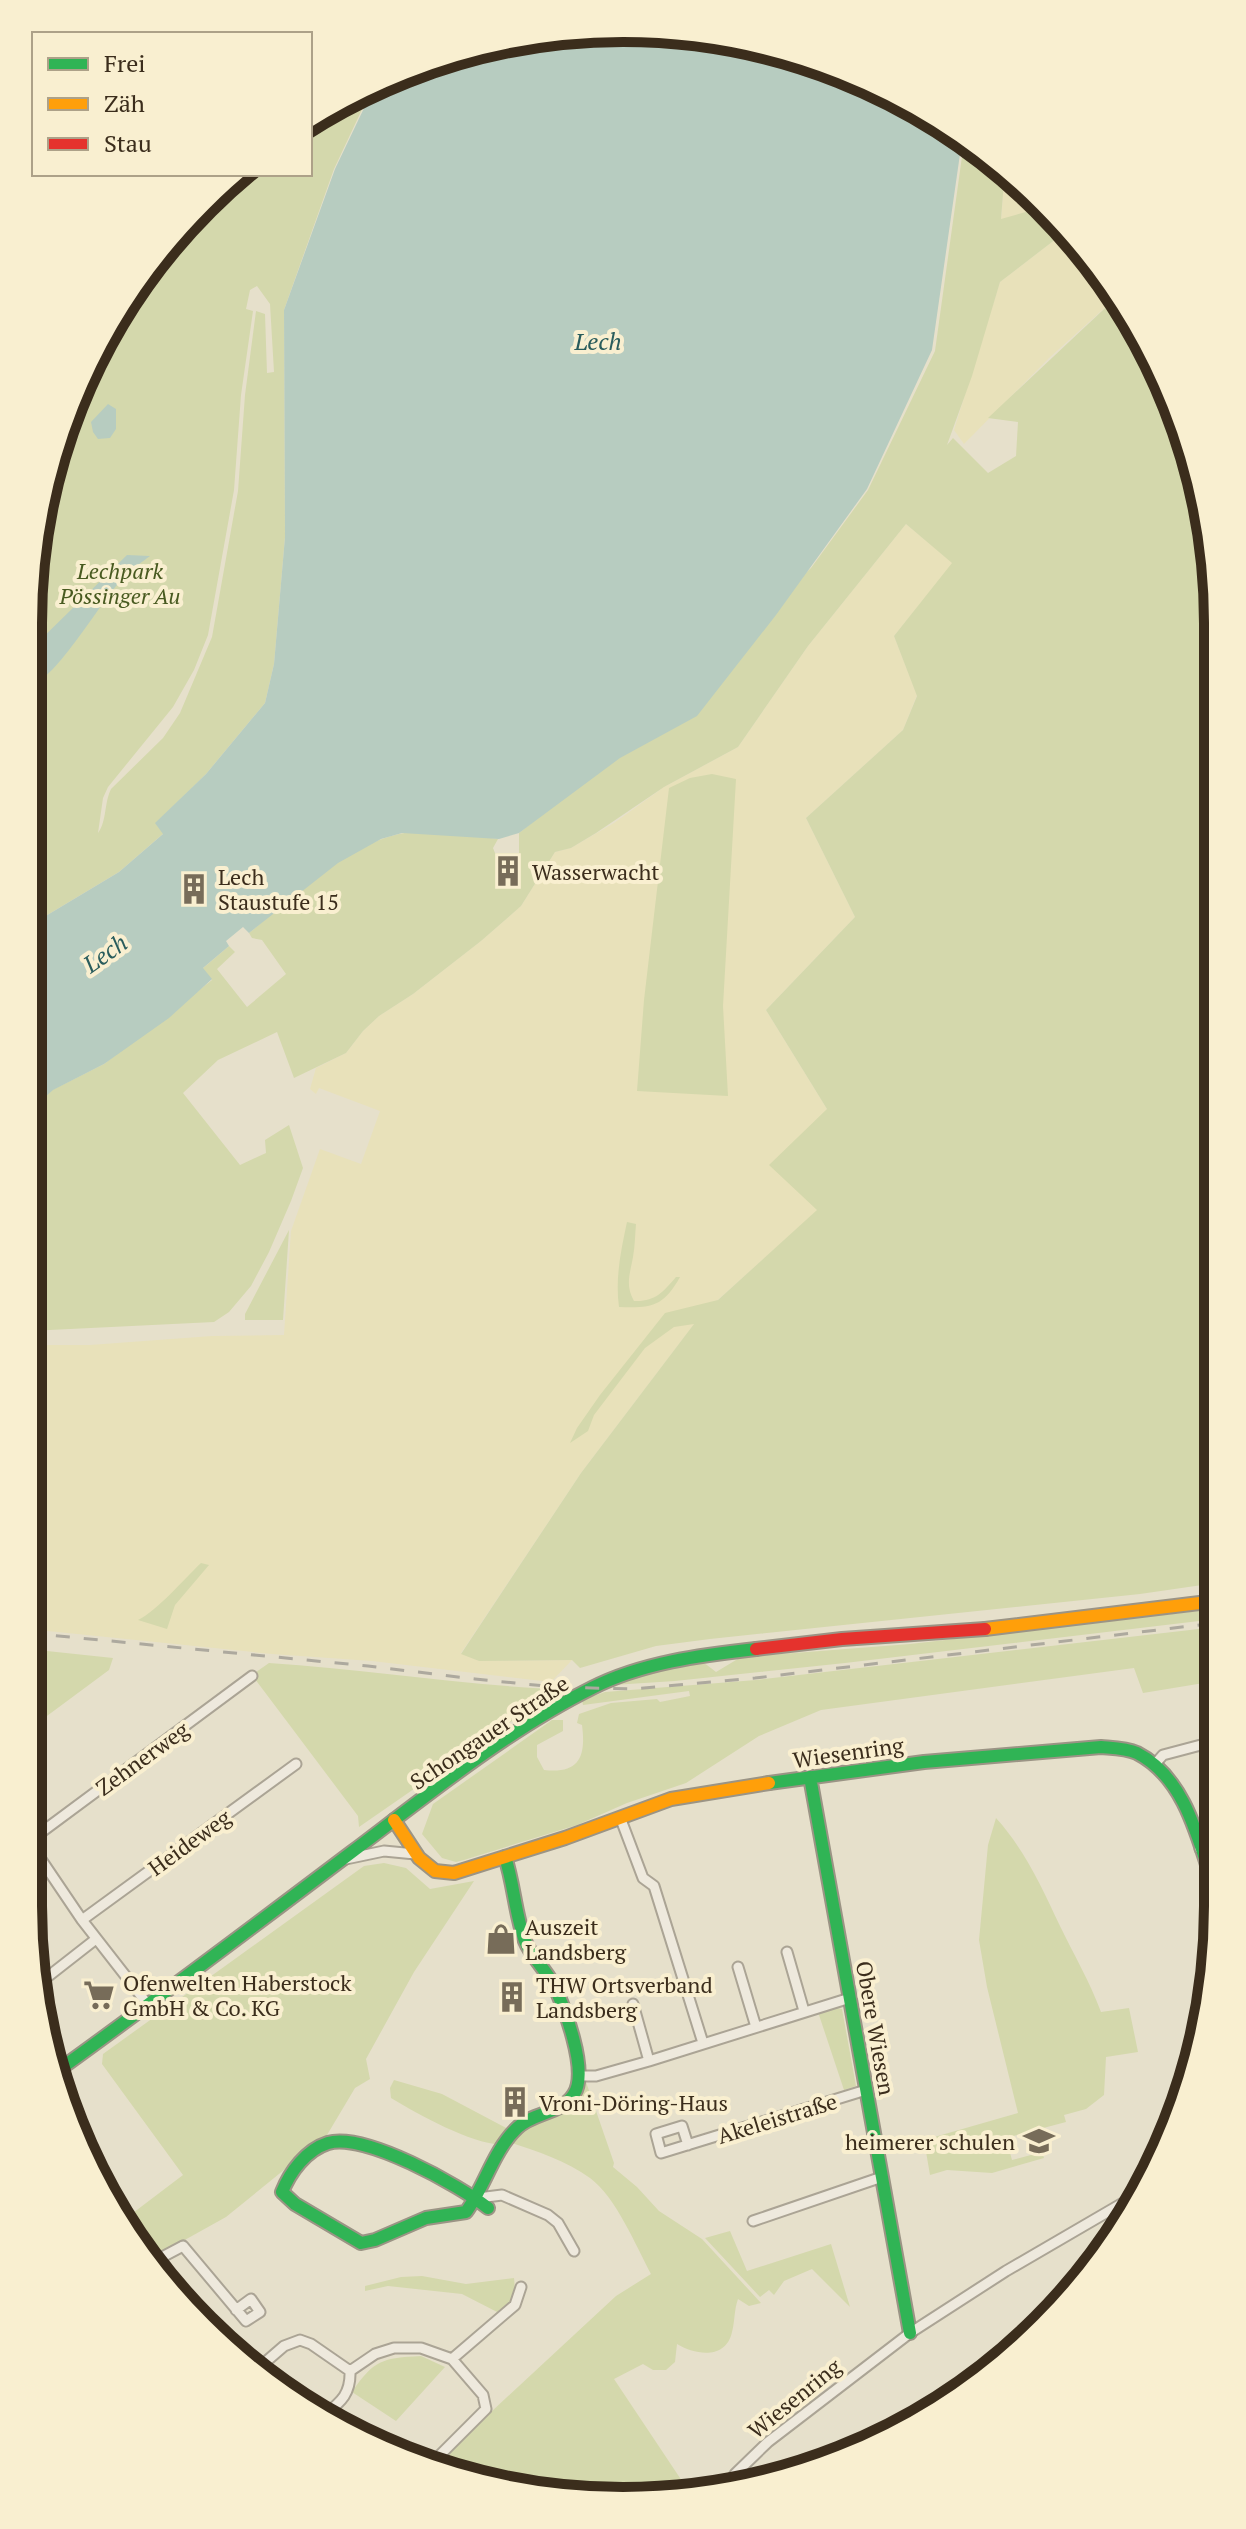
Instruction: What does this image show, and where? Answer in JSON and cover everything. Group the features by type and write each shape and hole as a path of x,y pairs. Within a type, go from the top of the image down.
{"street":[{"name":"Schongauer Straße","path":"65,2066 346,1859 394,1820 516,1733 593,1687 651,1667 710,1654 983,1629 1204,1602"},
{"name":"Zehnerweg","path":"42,1832 252,1676"},
{"path":"1204,1744 1163,1755 1155,1764 1170,1779 1204,1860"},
{"name":"Wiesenring","path":"394,1820 415,1854 435,1871 454,1873 671,1799 704,1792 924,1762 1101,1747 1137,1753 1155,1764"},
{"name":"Heideweg","path":"82,1920 296,1764"},
{"name":"Obere Wiesen","path":"810,1777 910,2333"},
{"path":"620,1817 643,1878 654,1886 703,2043"},
{"path":"1200,1849 1204,1848"},
{"name":"Wiesenring","path":"346,1859 384,1851 415,1854"},
{"path":"488,2208 478,2198 410,2163 356,2141 321,2145 286,2178 282,2192 295,2204 361,2243 426,2218 466,2212 478,2198 515,2129 528,2119 568,2102 577,2091 580,2076 565,2018 552,1983 526,1943 505,1857"},
{"name":"Zehnerweg","path":"42,1861 82,1920"},
{"path":"82,1920 149,2006"},
{"path":"47,1978 96,1939"},
{"path":"787,1952 804,2011"},
{"path":"738,1967 756,2027"},
{"path":"580,2076 596,2076 649,2061 850,1998"},
{"path":"633,2004 649,2061"},
{"name":"Akeleistraße","path":"688,2145 866,2090"},
{"path":"753,2221 882,2177"},
{"path":"478,2198 502,2195 548,2215 558,2223 574,2251"},
{"name":"Wiesenring","path":"733,2476 768,2442 910,2333 1006,2271 1121,2204"},
{"path":"161,2258 183,2246 236,2310"},
{"path":"452,2359 510,2309 521,2287"},
{"path":"264,2363 284,2346 300,2340 350,2371"},
{"path":"350,2371 373,2355 394,2348 421,2348 452,2359 483,2395 486,2409 438,2457"},
{"path":"332,2409 351,2386 350,2371"}],"shaded area":[{"path":"1004,184 1032,210 1001,220"},
{"path":"1058,238 1109,304 1049,358 964,444 954,430 1000,282"},
{"path":"906,524 953,563 894,636 917,695 903,730 806,818 855,917 766,1010 827,1109 818,1210 701,1315 581,1473 461,1653 479,1661 572,1660 551,1682 372,1661 42,1630 42,1345 284,1335 291,1231 320,1149 361,1164 380,1111 319,1088 316,1094 310,1089 316,1068 346,1053 379,1016 413,994 521,906 555,852 571,848 614,823 664,787 738,747 808,646"}],"green space":[{"name":"Lechpark Pössinger Au","path":"365,102 334,169 284,310 285,537 274,664 265,703 206,774 156,823 164,833 119,872 42,918 43,585 53,510 73,436 86,401 120,332 162,269 186,240 252,176 312,176 312,133","holes":["257,286 270,304 274,372 267,373 265,314 256,311 245,395 238,491 212,637 180,713 163,738 111,789 98,833 103,798 108,787 173,707 194,670 208,635 234,490 241,395 253,311 246,309 250,290"]},
{"path":"963,152 1004,184 1001,219 1032,210 1058,238 1000,282 972,376 947,445 953,438 988,473 1016,456 1018,422 988,418 1109,305 1160,401 1193,510 1203,585 1204,623 1204,1585 656,1646 580,1668 572,1660 479,1661 461,1654 581,1473 694,1324 674,1327 645,1348 594,1415 588,1431 570,1443 600,1395 665,1313 718,1300 817,1210 769,1165 827,1109 766,1010 855,917 806,818 903,730 917,696 894,636 952,563 906,524 808,646 738,747 664,787 571,848 555,852 521,906 413,994 379,1016 346,1053 294,1078 277,1032 218,1060 183,1093 240,1165 266,1153 265,1140 289,1125 303,1168 269,1252 251,1286 229,1312 214,1322 42,1330 42,1099 52,1090 104,1064 212,980 202,969 229,946 235,952 217,969 247,1007 286,974 262,940 252,938 249,933 320,875 359,849 399,834 434,832 498,839 493,848 495,853 519,853 519,833 811,568 868,490 935,351"},
{"path":"712,774 736,779 723,1006 728,1096 637,1091 644,1000 669,788 690,778"},
{"path":"627,1222 636,1224 629,1279 634,1301 653,1298 676,1277 680,1277 656,1304 619,1307 618,1275"},
{"path":"289,1230 283,1320 245,1320 245,1314"},
{"path":"201,1563 209,1565 175,1605 167,1629 138,1620 162,1602"},
{"path":"1204,1610 1204,1620 845,1663 613,1685 686,1664 705,1664 716,1672 741,1657 910,1644"},
{"path":"1204,1628 1204,1683 1143,1693 1134,1668 821,1710 759,1736 686,1783 627,1803 577,1825 456,1862 442,1858 422,1834 433,1804 552,1720 563,1720 563,1731 537,1745 537,1757 544,1770 566,1769 578,1761 583,1746 582,1725 577,1723 579,1714 611,1703 657,1699 660,1702 690,1696 689,1691 583,1705 582,1700 605,1692 756,1680"},
{"path":"42,1650 113,1658 109,1670 42,1720"},
{"path":"269,1663 550,1689 551,1694 359,1827 358,1816 252,1675"},
{"path":"996,1818 1032,1870 1101,2012 1129,2008 1138,2052 1106,2057 1104,2095 1086,2109 1064,2115 1066,2122 1006,2138 1012,2160 1042,2152 1044,2158 992,2173 947,2170 930,2175 924,2140 1018,2113 987,1987 979,1940 988,1845"},
{"path":"384,1863 406,1868 430,1889 474,1881 414,1972 366,2059 370,2079 355,2088 327,2135 226,2217 158,2255 131,2214 183,2175 102,2064 103,2054 364,1866"},
{"path":"842,2009 856,2086 844,2090 818,2012"},
{"path":"585,2079 613,2167 659,2211 702,2239 761,2303 749,2306 738,2299 729,2341 717,2351 692,2351 677,2344 675,2362 666,2370 653,2370 643,2364 614,2379 684,2484 623,2487 547,2482 510,2476 439,2457 616,2296 651,2274 625,2223 599,2186 561,2162 509,2142 517,2131 563,2108"},
{"path":"394,2080 442,2094 512,2131 502,2145 460,2134 391,2098 390,2088"},
{"path":"730,2231 747,2271 831,2244 850,2307 812,2269 784,2281 774,2295 769,2290 760,2297 705,2238"},
{"path":"422,2276 466,2284 514,2278 514,2294 501,2314 462,2294 388,2286 365,2291 365,2286 401,2277"},
{"path":"421,2356 445,2367 396,2421 352,2392 367,2373 380,2363"}],"water":[{"name":"Lech","path":"585,43 661,43 736,53 773,62 845,86 880,102 961,150 932,350 867,489 776,615 697,716 620,758 519,833 499,839 402,833 381,839 338,863 249,933 243,927 226,941 229,946 203,968 212,979 169,1018 104,1064 53,1090 42,1100 42,918 119,872 163,834 155,823 206,774 265,703 274,664 285,537 284,310 335,169 367,101 401,86 473,62 510,53"},
{"path":"108,404 116,409 116,429 110,438 98,439 91,422"},
{"path":"127,555 150,556 115,587 66,654 42,678 42,638"}],"railway":[{"path":"42,1634 555,1687 633,1689 755,1678 1204,1624"}],"traffic: fast":[{"path":"65,2066 439,1786 530,1723 592,1688 631,1672 693,1657 756,1649"},
{"path":"769,1783 924,1762 1101,1747 1128,1750 1154,1765 1169,1779 1190,1816 1204,1855"},
{"path":"810,1777 910,2333"},
{"path":"488,2208 474,2198 434,2174 411,2163 364,2145 344,2142 328,2143 306,2156 289,2177 282,2192 295,2204 361,2243 426,2218 466,2212 473,2202 479,2191 495,2158 517,2128 562,2106 574,2094 579,2070 573,2038 552,1982 525,1941 505,1857"}],"traffic: slow":[{"path":"985,1629 1204,1602"},
{"path":"394,1820 419,1858 435,1871 454,1873 565,1838 671,1799 769,1783"}],"traffic: jam":[{"path":"756,1649 842,1639 985,1629"}],"place":[{"name":"Wasserwacht","path":"508,871"},
{"name":"Lech Staustufe 15","path":"194,889"},
{"name":"Auszeit Landsberg","path":"501,1939"},
{"name":"Ofenwelten Haberstock GmbH & Co. KG","path":"99,1995"},
{"name":"THW Ortsverband Landsberg","path":"512,1997"},
{"name":"Vroni-Döring-Haus","path":"515,2102"},
{"name":"heimerer schulen","path":"1039,2141"}]}
